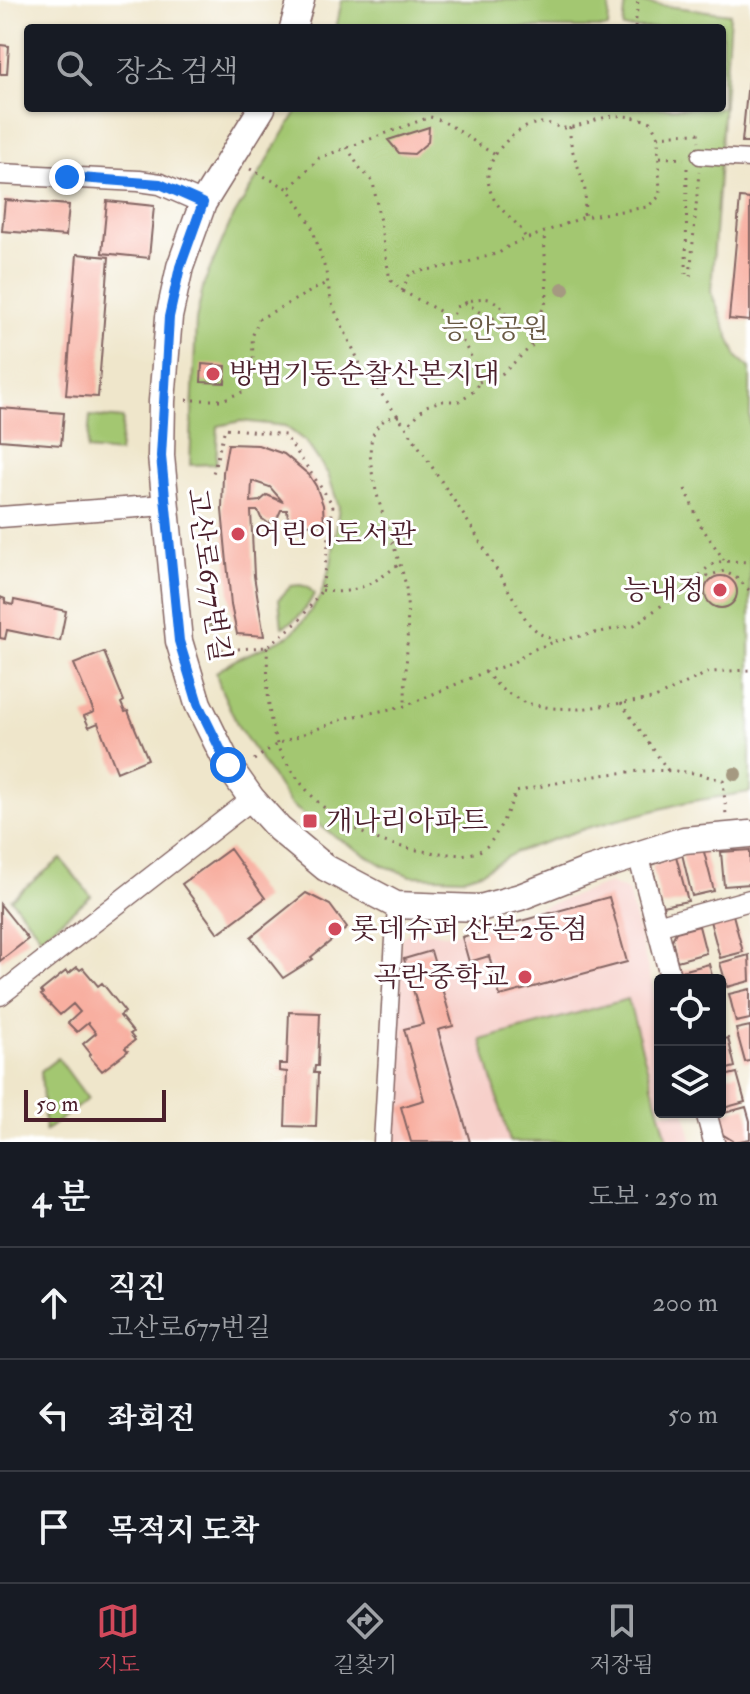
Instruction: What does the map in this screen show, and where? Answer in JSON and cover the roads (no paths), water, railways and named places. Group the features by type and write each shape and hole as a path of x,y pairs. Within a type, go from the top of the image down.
{"street":[{"path":"294,24 301,0"},
{"name":"고산로677번길","path":"259,112 203,203 180,267 165,351 162,401 161,456 182,653 198,704 234,774 279,829 326,868 396,905 480,908 684,840 739,834"},
{"path":"700,156 750,159"},
{"path":"0,174 160,184 203,203"},
{"path":"0,517 165,505"},
{"path":"0,995 252,799"},
{"path":"638,854 669,974"},
{"path":"657,926 750,900"},
{"path":"382,1142 396,905"},
{"path":"708,1118 714,1142"}],"place":[{"name":"방범기동순찰산본지대","path":"213,374"},
{"name":"어린이도서관","path":"238,534"},
{"name":"능내정","path":"720,590"},
{"name":"개나리아파트","path":"310,821"},
{"name":"롯데슈퍼 산본2동점","path":"335,929"},
{"name":"곡란중학교","path":"525,977"}],"park label":[{"name":"능안공원","path":"495,329"}]}
